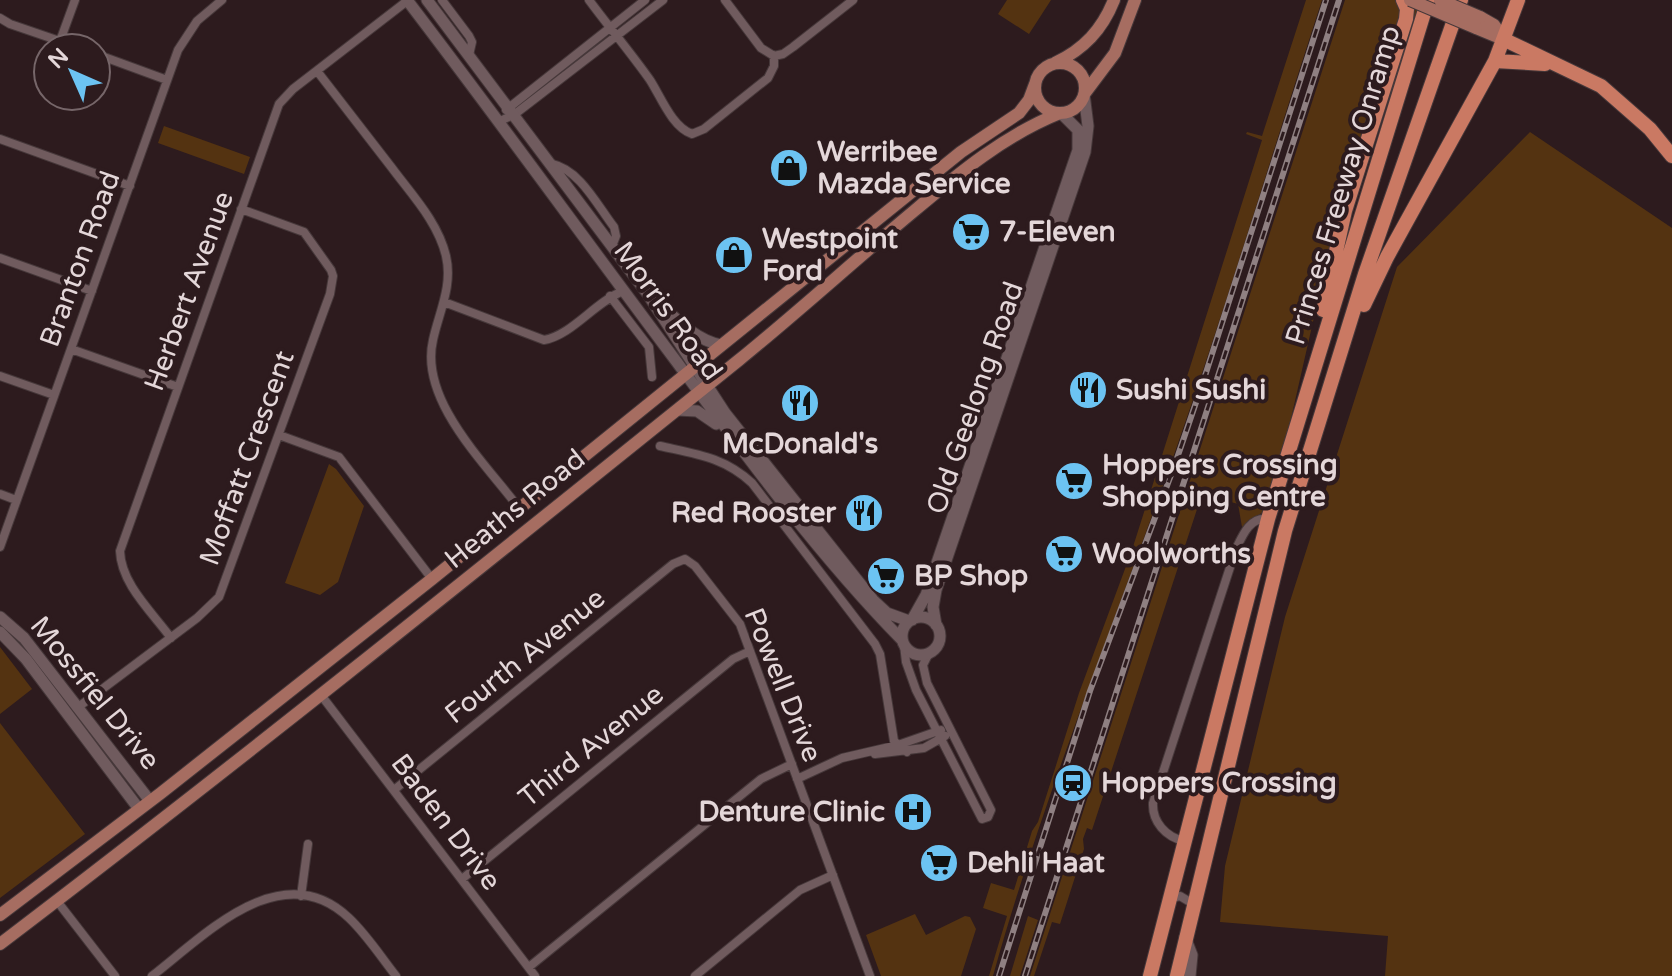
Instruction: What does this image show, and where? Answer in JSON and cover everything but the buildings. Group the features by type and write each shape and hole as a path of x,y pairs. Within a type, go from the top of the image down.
{"highway":[{"path":"1150,976 1268,519 1309,385 1345,211 1406,19 1407,9 1403,0"},
{"name":"Princes Freeway Onramp","path":"1309,385 1428,0"},
{"path":"1177,976 1191,906 1285,531 1365,274 1461,0"},
{"path":"1338,364 1387,257 1495,61 1518,0"},
{"path":"1505,40 1590,79 1650,129 1672,156"},
{"path":"1495,61 1561,65"},
{"path":"1268,519 1285,531"},
{"path":"1184,841 1198,838 1214,818"},
{"path":"1175,877 1186,890 1191,906"}],"main road":[{"path":"1114,0 1089,41 1074,53 1044,68 1035,84 1035,92 1040,104 1047,110 1060,113 1076,108 1115,53 1135,0"},
{"path":"1410,0 1494,25 1505,40"},
{"path":"1440,0 1478,22"},
{"path":"1055,63 1067,64 1078,70 1084,81 1084,94"},
{"name":"Heaths Road","path":"0,915 432,579 961,152 1015,117 1026,104 1035,84"},
{"name":"Heaths Road","path":"0,944 164,820 702,390 941,188 1016,134 1060,113"},
{"path":"519,508 532,526"},
{"path":"150,801 164,820"},
{"path":"139,809 151,829"},
{"path":"42,883 57,901"}],"street":[{"path":"63,32 75,0"},
{"name":"Branton Road","path":"0,547 167,80 189,30 222,0"},
{"name":"Morris Road","path":"427,0 647,293 732,437 852,587 903,642"},
{"path":"442,0 472,42 469,55"},
{"path":"589,0 651,82 666,107 686,132 692,134 704,129 768,78 774,66 774,56"},
{"path":"613,31 663,0"},
{"path":"725,0 761,48 774,56 793,47 853,0"},
{"name":"Morris Road","path":"407,1 500,121 623,291 690,370"},
{"name":"Herbert Avenue","path":"171,638 130,584 120,562 120,551 279,104 285,96 407,1"},
{"path":"500,121 613,31 643,2 647,12"},
{"path":"0,18 37,32"},
{"path":"112,60 167,80"},
{"path":"317,71 433,223 447,259 448,279 432,342 431,369 435,388 449,417 519,508"},
{"name":"Old Geelong Road","path":"910,621 926,595 969,479 1088,139 1084,94"},
{"name":"Old Geelong Road","path":"1060,113 1076,125 1079,139 1065,203"},
{"path":"0,139 130,186"},
{"name":"Moffatt Crescent","path":"73,712 213,605 219,597 330,294 333,276 304,232 241,209"},
{"path":"0,258 92,291"},
{"path":"444,302 544,340 558,335 610,296 623,291 630,279 628,267"},
{"path":"610,273 613,284 610,296"},
{"path":"647,293 691,331 708,342 721,345"},
{"path":"610,296 649,347 652,377"},
{"path":"71,349 178,387"},
{"path":"0,376 54,395"},
{"name":"Morris Road","path":"702,390 873,600 887,613 910,621"},
{"path":"677,410 697,411 732,437"},
{"path":"279,435 339,457 432,579"},
{"path":"660,446 702,454 729,464 761,495 875,644 880,654 893,735 898,745 907,752"},
{"name":"Old Geelong Road","path":"936,625 933,607 936,590 969,479"},
{"path":"0,494 16,500"},
{"path":"1184,841 1174,839 1158,822 1153,803 1236,549 1254,521 1268,519"},
{"name":"Powell Drive","path":"685,559 695,566 734,613 870,976"},
{"name":"Fourth Avenue","path":"394,790 673,564 685,559"},
{"name":"Mossfiel Drive","path":"0,617 24,638 139,809"},
{"path":"925,618 936,625 939,640 929,653 923,670 989,805 991,810 988,817 982,819 910,676 902,633 910,621 925,618"},
{"name":"Mossfiel Drive","path":"0,632 150,801"},
{"path":"903,642 914,654 929,653"},
{"name":"Third Avenue","path":"462,879 733,659 750,651"},
{"name":"Baden Drive","path":"321,695 535,976"},
{"path":"529,967 761,779 816,769 842,758 912,741 937,730 950,730"},
{"path":"866,754 924,748 942,739 950,730"},
{"path":"912,741 924,748"},
{"path":"907,752 912,741"},
{"path":"301,896 308,844"},
{"path":"695,976 800,890 833,875"},
{"path":"152,976 250,904 285,894 335,907 349,918 396,976"},
{"path":"1169,899 1180,896 1191,906"},
{"path":"57,901 115,976"},
{"path":"1185,936 1192,955 1190,976"}],"shaded area":[{"path":"1007,0 1051,0 1029,34 998,14"},
{"path":"1306,0 1322,0 1232,281 1176,449 1034,843 993,976 989,976 1007,916 983,908 991,883 1014,890 1079,693 1132,550 1262,140 1246,134 1262,136"},
{"path":"1345,0 1424,0 1412,22 1320,291 1282,458 1267,509 1242,527 1238,504 1202,494 1092,830 1087,828 1083,839 1084,849 1060,924 1052,922 1034,976 1030,976"},
{"path":"164,126 250,157 244,174 158,143"},
{"path":"1530,132 1672,228 1672,976 1385,976 1388,936 1220,922 1225,866 1285,617 1397,267"},
{"path":"329,464 364,506 338,582 320,595 285,583"},
{"path":"0,647 32,689 0,714"},
{"path":"0,723 85,834 0,898"},
{"path":"915,914 926,935 965,916 970,917 976,929 961,976 881,976 866,935"},
{"path":"1028,916 1038,920 1020,976 1010,976"}],"railway":[{"path":"999,976 1090,691 1203,382 1326,0"},
{"path":"1025,976 1339,0"}],"place":[{"name":"Werribee Mazda Service","path":"789,168"},
{"name":"7-Eleven","path":"971,232"},
{"name":"Westpoint Ford","path":"734,255"},
{"name":"Sushi Sushi","path":"1088,390"},
{"name":"McDonald's","path":"800,403"},
{"name":"Hoppers Crossing Shopping Centre","path":"1074,481"},
{"name":"Red Rooster","path":"864,513"},
{"name":"Woolworths","path":"1064,554"},
{"name":"BP Shop","path":"886,576"},
{"name":"Hoppers Crossing","path":"1073,783"},
{"name":"Denture Clinic","path":"913,812"},
{"name":"Dehli Haat","path":"939,863"}]}
